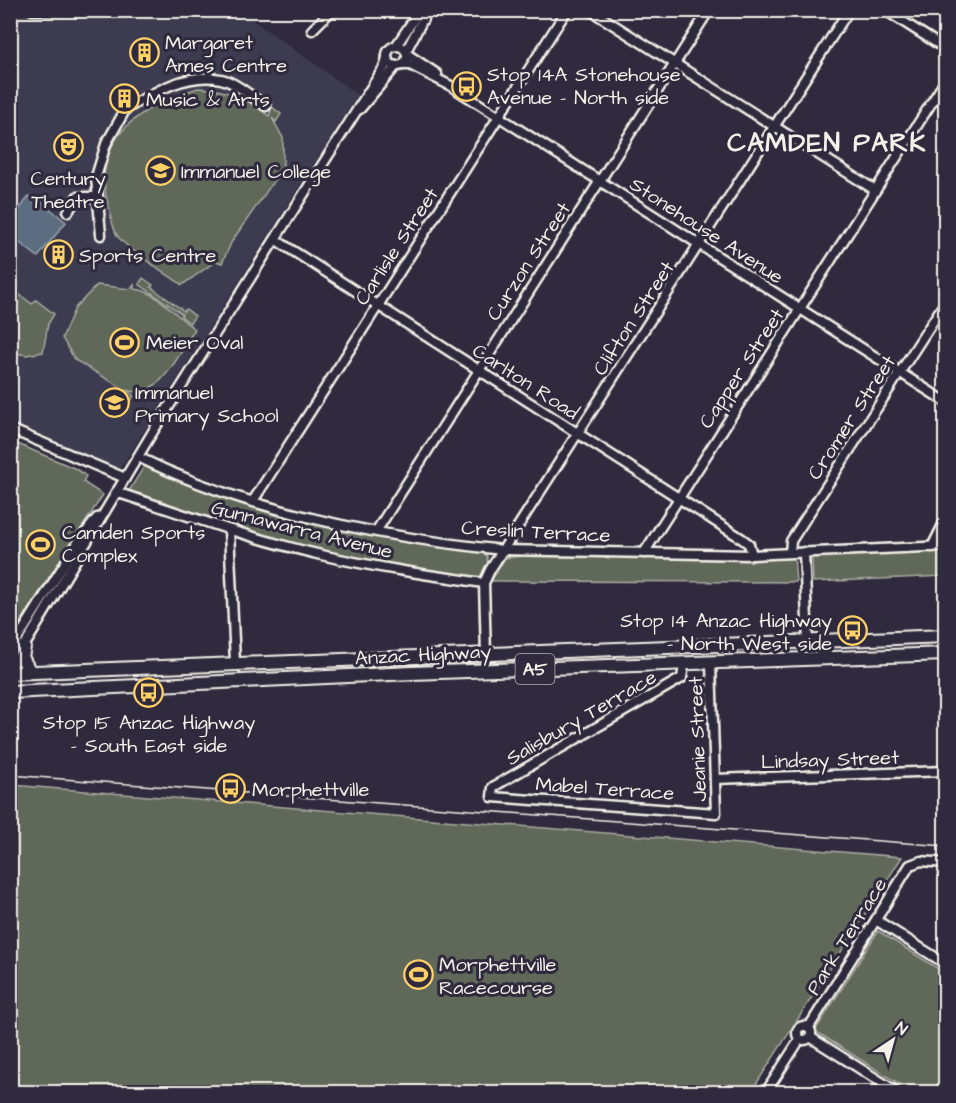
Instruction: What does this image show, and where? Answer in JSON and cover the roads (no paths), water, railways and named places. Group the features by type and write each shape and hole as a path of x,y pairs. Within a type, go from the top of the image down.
{"highway":[{"name":"Anzac Highway","path":"10,671 808,643 945,636"},
{"path":"763,644 762,654 769,661"},
{"path":"738,645 750,651 750,662"},
{"path":"24,647 22,657 30,672"},
{"path":"552,652 553,664 560,668"},
{"path":"525,653 540,660 542,668"},
{"name":"Anzac Highway","path":"10,692 542,668 684,665 945,654"},
{"path":"307,661 304,667 306,673 324,678"},
{"path":"269,662 284,670 285,680"}],"street":[{"path":"32,10 56,10"},
{"path":"312,30 332,10"},
{"path":"10,671 138,457 358,111 385,66 389,50 396,46 420,10"},
{"path":"358,111 407,59 406,52 428,10"},
{"name":"Carlisle Street","path":"253,501 567,10"},
{"path":"590,10 875,190"},
{"name":"Curzon Street","path":"377,530 709,10"},
{"name":"Clifton Street","path":"484,583 849,10"},
{"path":"885,10 945,49"},
{"path":"396,46 406,52"},
{"name":"Stonehouse Avenue","path":"406,52 451,86 945,402"},
{"path":"387,57 390,64 399,65"},
{"name":"Stonehouse Avenue","path":"399,65 410,65 451,86"},
{"path":"101,236 96,177 106,144 126,110 154,92 193,78 223,79 266,106"},
{"name":"Capper Street","path":"644,553 945,80"},
{"path":"68,212 77,197 98,197"},
{"name":"Carlton Road","path":"276,240 678,497 749,544 753,555"},
{"name":"Cromer Street","path":"790,552 791,541 945,301"},
{"path":"10,429 125,478"},
{"name":"Creslin Terrace","path":"138,457 181,477 253,501 377,530 503,550 753,555 945,546"},
{"path":"10,651 77,544 116,493"},
{"name":"Gunnawarra Avenue","path":"116,493 229,530 357,562 484,583"},
{"path":"932,547 945,519"},
{"path":"229,530 235,663"},
{"path":"804,552 808,643"},
{"path":"484,583 486,655"},
{"name":"Jeanie Street","path":"711,664 716,813"},
{"name":"Salisbury Terrace","path":"492,796 493,787 682,678 684,665"},
{"name":"Lindsay Street","path":"715,779 945,771"},
{"name":"Mabel Terrace","path":"492,796 716,813"},
{"name":"Park Terrace","path":"808,1027 912,863 921,861 945,863"},
{"path":"876,920 945,964"},
{"path":"800,1039 797,1032 799,1028 808,1027 812,1030 810,1037"},
{"path":"766,1092 800,1039 810,1037 896,1092"}],"water":[{"path":"29,196 35,200 37,198 66,222 38,257 11,236 11,221"}],"tram line":[{"path":"10,775 946,846"}],"place":[{"name":"Margaret Ames Centre","path":"144,53"},
{"name":"Stop 14A Stonehouse Avenue - North side","path":"466,86"},
{"name":"Music & Arts","path":"125,99"},
{"name":"Century Theatre","path":"68,147"},
{"name":"Immanuel College","path":"160,171"},
{"name":"Sports Centre","path":"58,255"},
{"name":"Meier Oval","path":"125,342"},
{"name":"Immanuel Primary School","path":"114,403"},
{"name":"Camden Sports Complex","path":"41,544"},
{"name":"Stop 14 Anzac Highway - North West side","path":"853,631"},
{"name":"Stop 15 Anzac Highway - South East side","path":"149,692"},
{"name":"Morphettville","path":"231,789"},
{"name":"Morphettville Racecourse","path":"418,975"}],"district":[{"name":"CAMDEN PARK","path":"827,142"}]}
